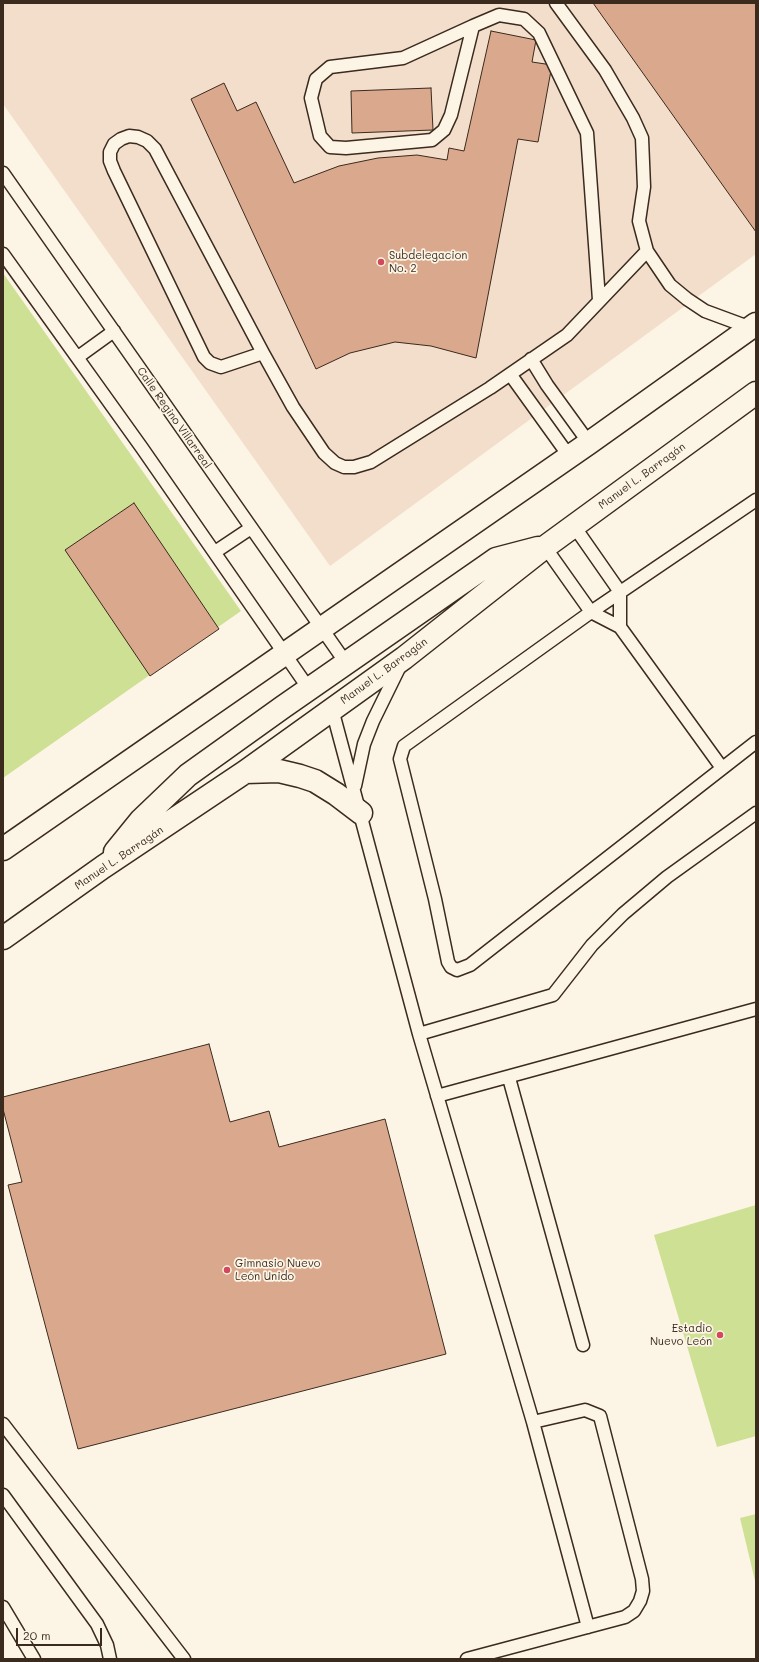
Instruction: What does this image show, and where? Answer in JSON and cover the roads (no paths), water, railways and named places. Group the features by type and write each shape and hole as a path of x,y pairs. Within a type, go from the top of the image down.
{"highway":[{"path":"3,849 589,443 753,326"},
{"name":"Manuel L. Barragán","path":"3,938 103,867 244,772 404,658 545,547 756,393"},
{"path":"103,867 141,820 188,775 308,689 496,559 545,547"},
{"path":"244,772 279,771 300,776 315,782 336,794 361,813"}],"lane":[{"path":"556,3 605,70 633,118 642,138 644,187 639,221 647,251 670,285 686,299 705,311 753,326"},
{"path":"473,26 451,115 444,130 432,140 346,148 330,147 320,136 311,98 316,79 330,68 403,58 473,26 499,15 524,19 539,33 587,133 599,300"},
{"path":"263,353 221,367 210,363 204,357 112,166 110,152 114,144 121,139 129,136 138,137 147,141 155,150 293,407 324,453 335,463 344,467 354,467 371,462 490,388 567,335 647,251"},
{"name":"Calle Regino Villarreal","path":"3,173 346,663"},
{"path":"3,254 78,357 308,689"},
{"path":"78,357 114,331"},
{"path":"531,359 589,443"},
{"path":"510,374 569,456"},
{"path":"756,500 591,612 406,742 401,752 400,759 435,899 448,962 451,967 457,970 470,965 756,742"},
{"path":"574,526 620,592 620,627"},
{"path":"214,552 251,528"},
{"path":"545,547 591,612 620,627 722,768"},
{"path":"354,788 366,738 404,658"},
{"path":"332,709 419,1034 533,1422 588,1627"},
{"path":"419,1034 553,995 592,945 623,914 667,877 756,813"},
{"path":"437,1096 509,1078 756,1009"},
{"path":"509,1078 583,1345"},
{"path":"467,1659 625,1617 634,1611 640,1601 643,1590 642,1578 600,1416 585,1410 533,1422"},
{"path":"3,1424 184,1659"},
{"path":"3,1495 97,1624 107,1645 110,1659"},
{"path":"3,1607 34,1659"}],"place":[{"name":"Subdelegacion No. 2","path":"381,262"},
{"name":"Gimnasio Nuevo León Unido","path":"227,1270"},
{"name":"Estadio Nuevo León","path":"720,1335"}]}
